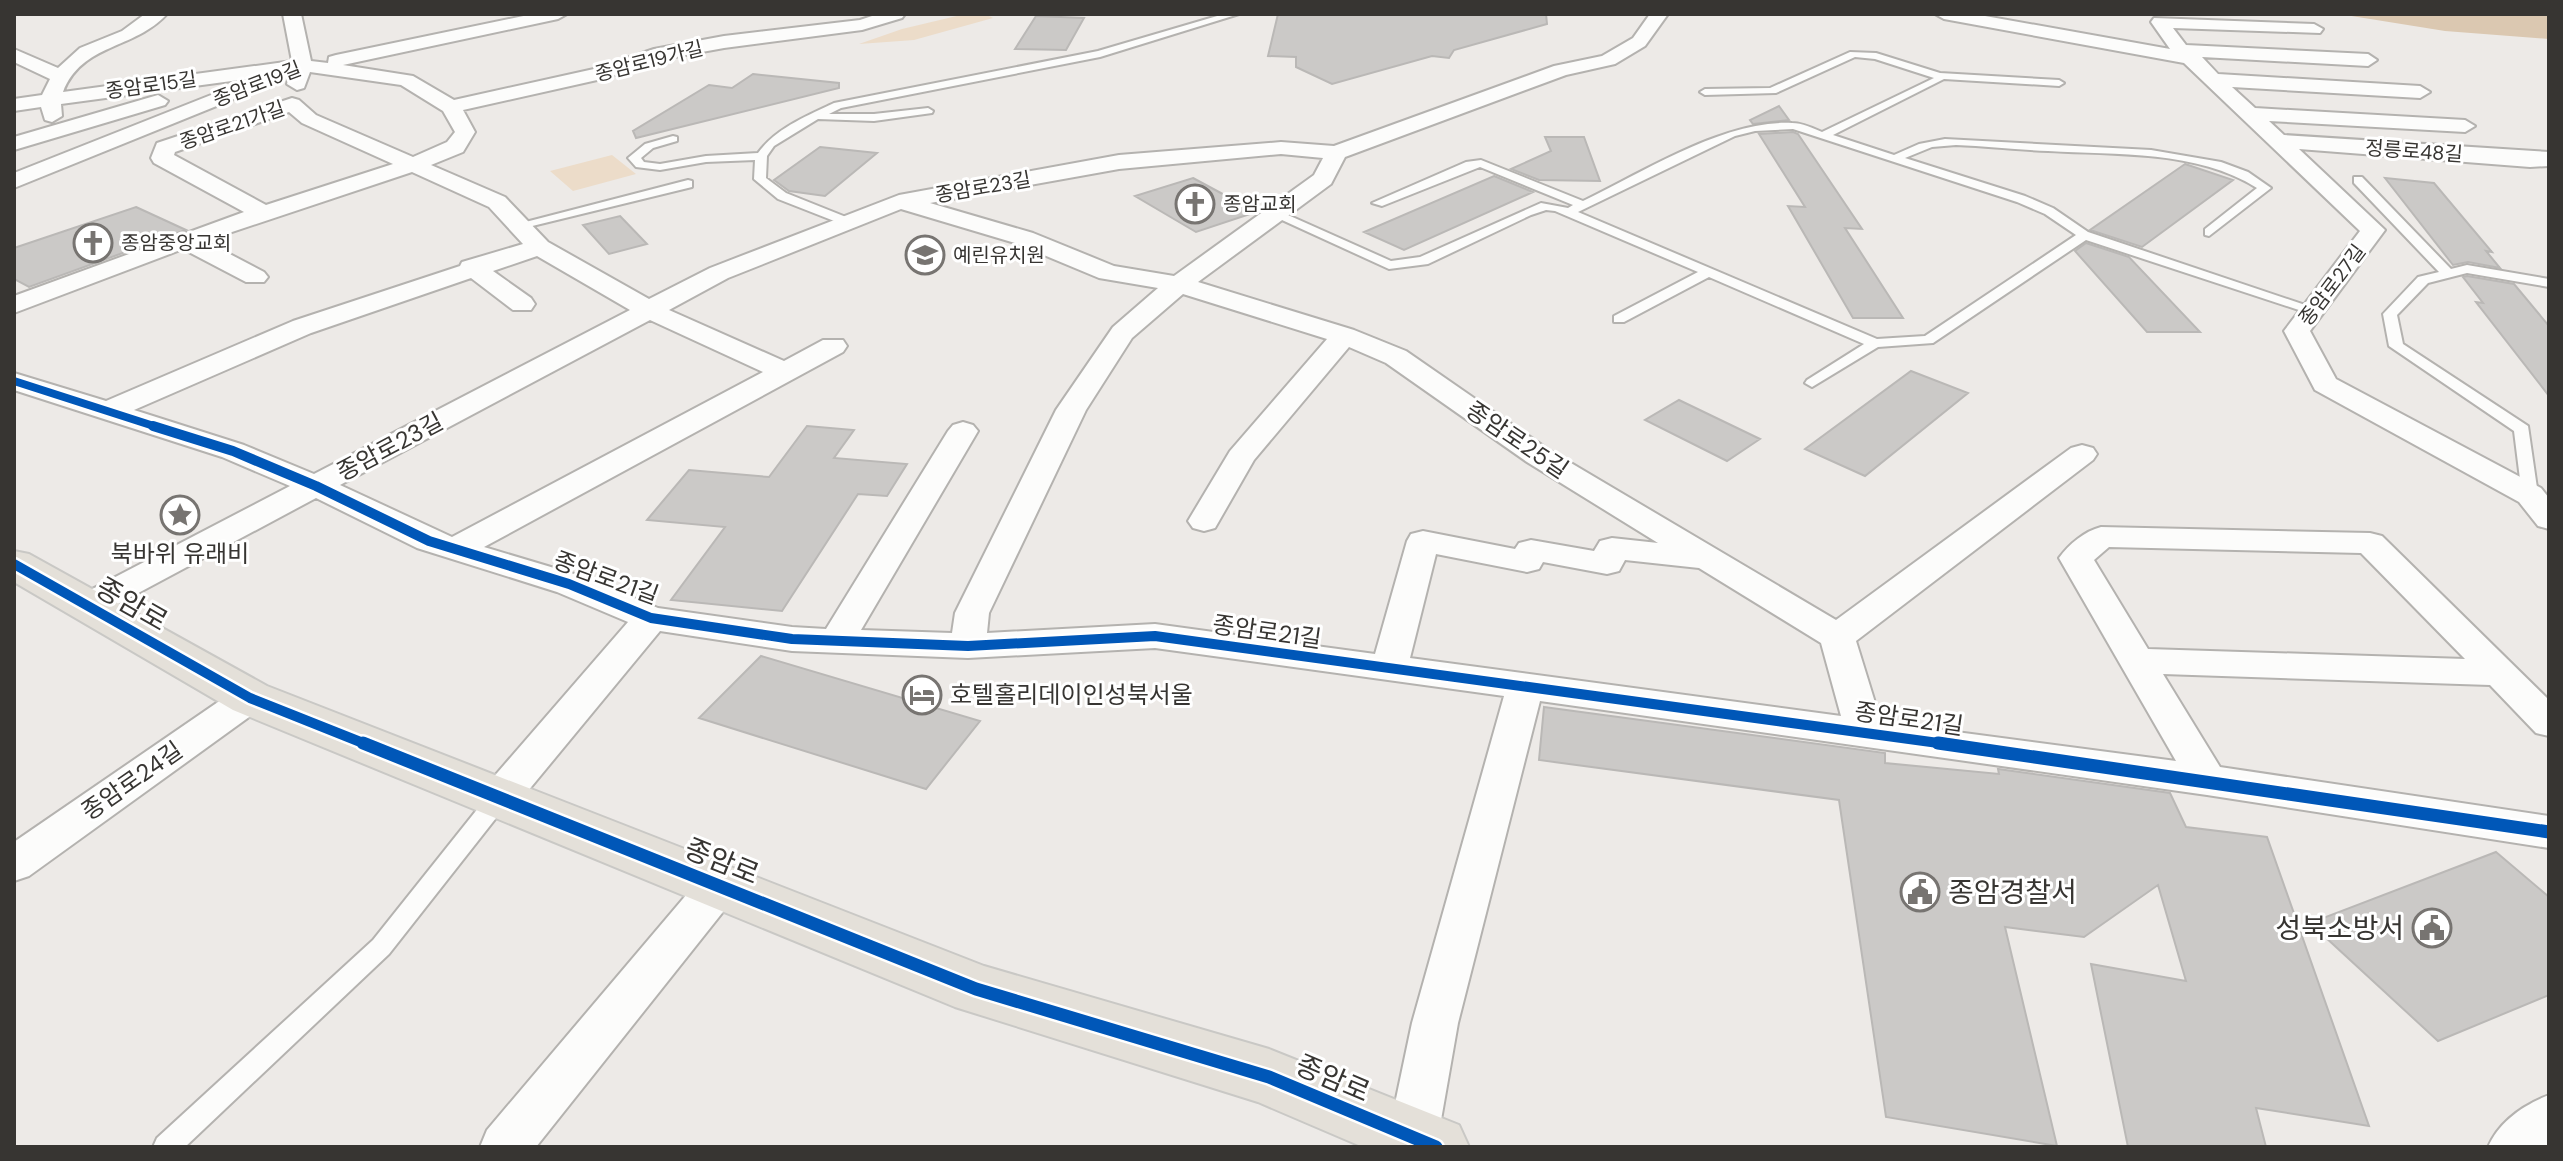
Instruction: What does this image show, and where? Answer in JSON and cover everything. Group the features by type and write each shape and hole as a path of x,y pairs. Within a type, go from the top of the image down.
{"main road":[{"name":"종암로","path":"14,564 250,698 976,989 1269,1077 1424,1142"}],"street":[{"path":"55,132 48,100 60,76 96,46 132,34 147,18 158,14"},
{"path":"292,14 302,65 292,104"},
{"name":"종암로19길","path":"14,181 302,65 353,59 558,14"},
{"name":"종암로19가길","path":"451,107 599,74 654,55 724,42 862,25 896,14"},
{"path":"968,646 972,613 1071,410 1122,333 1179,284 1323,179 1336,153 1561,70 1608,60 1639,42 1659,14"},
{"path":"1944,14 2188,54 2368,60"},
{"name":"종암로27길","path":"2314,29 2160,22 2188,54 2373,230 2297,331 2325,384 2530,495 2549,519"},
{"path":"14,55 60,76"},
{"path":"14,144 202,88 302,65 406,80 451,107 465,132 455,147 415,164 184,240 14,305"},
{"name":"종암로15길","path":"14,105 302,65"},
{"path":"2216,80 2420,92"},
{"name":"종암로21가길","path":"266,215 162,158 165,148 292,104 309,119 415,164"},
{"path":"2251,114 2465,126"},
{"path":"127,135 165,148"},
{"name":"정릉로48길","path":"2279,141 2549,159"},
{"name":"종암로23길","path":"87,606 719,273 899,202 1119,162 1281,148 1336,153"},
{"path":"415,164 497,202 539,247 651,311 785,372"},
{"name":"종암로25길","path":"899,202 1024,238 1108,273 1179,284 1344,336 1396,357 1538,456 1837,637"},
{"path":"184,240 255,277"},
{"path":"105,412 302,327 471,267 539,247"},
{"path":"471,267 522,304"},
{"path":"1204,521 1241,457 1344,336"},
{"path":"455,549 833,346"},
{"name":"종암로21길","path":"14,381 233,451 316,486 429,541 569,584 651,618 792,639 968,646 1155,636 2207,780 2549,832"},
{"path":"837,640 963,431"},
{"path":"1837,637 2082,454"},
{"path":"2207,780 2076,558 2101,537 2370,543 2549,723"},
{"path":"1389,669 1423,541 1527,562 1531,550 1607,564 1612,548 1709,559"},
{"path":"499,798 651,618"},
{"name":"종암로21길","path":"1837,637 1865,733"},
{"path":"2137,661 2499,673"},
{"name":"종암로","path":"1424,1142 1435,1023 1525,687"},
{"name":"종암로24길","path":"14,864 250,698"},
{"name":"종암로","path":"505,1147 719,886"},
{"path":"2513,1147 2549,1118"}],"lane":[{"path":"847,222 782,196 760,179 761,156 770,144 816,115 873,96 1100,54 1234,14"},
{"path":"1705,92 1772,91 1854,54 1876,56 1939,76 2059,83"},
{"path":"1824,135 1939,79 1939,76"},
{"path":"816,115 864,119 928,111"},
{"path":"1569,212 1731,134 1755,128 1794,126 2021,199 2049,211 2084,235 2313,310"},
{"path":"673,139 649,146 634,158 640,165 660,167 706,159 761,156"},
{"path":"1894,159 1917,147 1950,143 2153,154 2228,170 2248,177 2265,188 2209,232"},
{"path":"1378,203 1470,164 1481,163 1584,205"},
{"path":"2358,180 2448,274"},
{"path":"520,225 688,184"},
{"path":"1275,214 1389,265 1423,261 1545,206 1569,212 1875,343 1928,340 2084,235"},
{"path":"2530,495 2522,429 2396,346 2390,314 2423,280 2467,269 2546,281"},
{"path":"1619,319 1708,272"},
{"path":"1812,383 1875,343"},
{"path":"166,1147 381,947 499,798"}],"shaded area":[{"path":"965,14 985,14 993,18 914,40 859,44 902,29"},
{"path":"2339,14 2549,14 2549,39 2445,31"},
{"path":"612,155 636,174 573,191 550,171"}],"building":[{"path":"1278,14 1546,14 1547,24 1454,50 1449,58 1432,56 1332,84 1296,67 1296,57 1268,56"},
{"path":"1036,16 1084,18 1066,50 1015,49"},
{"path":"753,74 839,83 839,88 636,138 633,131 709,85 732,88"},
{"path":"1779,106 1789,120 1753,124 1750,120"},
{"path":"1759,134 1798,134 1862,229 1845,228 1903,318 1853,318 1788,206 1805,207"},
{"path":"1545,137 1584,137 1600,181 1539,180 1511,169 1551,151"},
{"path":"820,147 877,153 825,196 789,191 774,180"},
{"path":"2185,164 2233,180 2142,247 2090,230"},
{"path":"1494,176 1533,192 1404,250 1364,232"},
{"name":"종암교회","path":"1193,178 1256,212 1196,232 1135,196"},
{"path":"2385,178 2434,183 2492,252 2486,251 2500,268 2468,262 2453,265"},
{"path":"136,207 186,230 29,287 14,279 14,248"},
{"path":"620,216 647,244 609,254 583,225"},
{"path":"2086,243 2129,257 2200,332 2147,332 2075,251"},
{"path":"2463,277 2514,284 2549,326 2549,396 2476,302 2483,303"},
{"path":"1911,371 1968,393 1865,476 1805,449"},
{"path":"1679,400 1760,439 1727,461 1645,420"},
{"path":"807,426 854,430 834,458 907,464 887,496 858,494 782,611 671,600 725,527 647,520 689,470 769,477"},
{"path":"761,656 980,721 926,789 699,718"},
{"path":"1544,707 1885,753 1885,763 1999,774 1998,769 2170,793 2186,827 2267,837 2369,1126 2256,1108 2266,1147 2128,1147 2091,964 2186,981 2158,885 2084,937 2005,927 2057,1146 1886,1117 1839,800 1539,760"},
{"path":"2496,852 2549,897 2549,995 2438,1041 2310,923"}],"cycle path":[{"path":"14,381 233,451 316,486 429,541 569,584 651,618 792,639 968,646 1155,636 2207,780 2549,832"},
{"path":"14,564 250,698 976,989 1269,1077 1436,1147"}],"place":[{"name":"종암교회","path":"1195,204"},
{"name":"종암중앙교회","path":"93,243"},
{"name":"예린유치원","path":"925,255"},
{"name":"북바위 유래비","path":"180,515"},
{"name":"호텔홀리데이인성북서울","path":"922,695"},
{"name":"종암경찰서","path":"1920,892"},
{"name":"성북소방서","path":"2432,928"}]}
